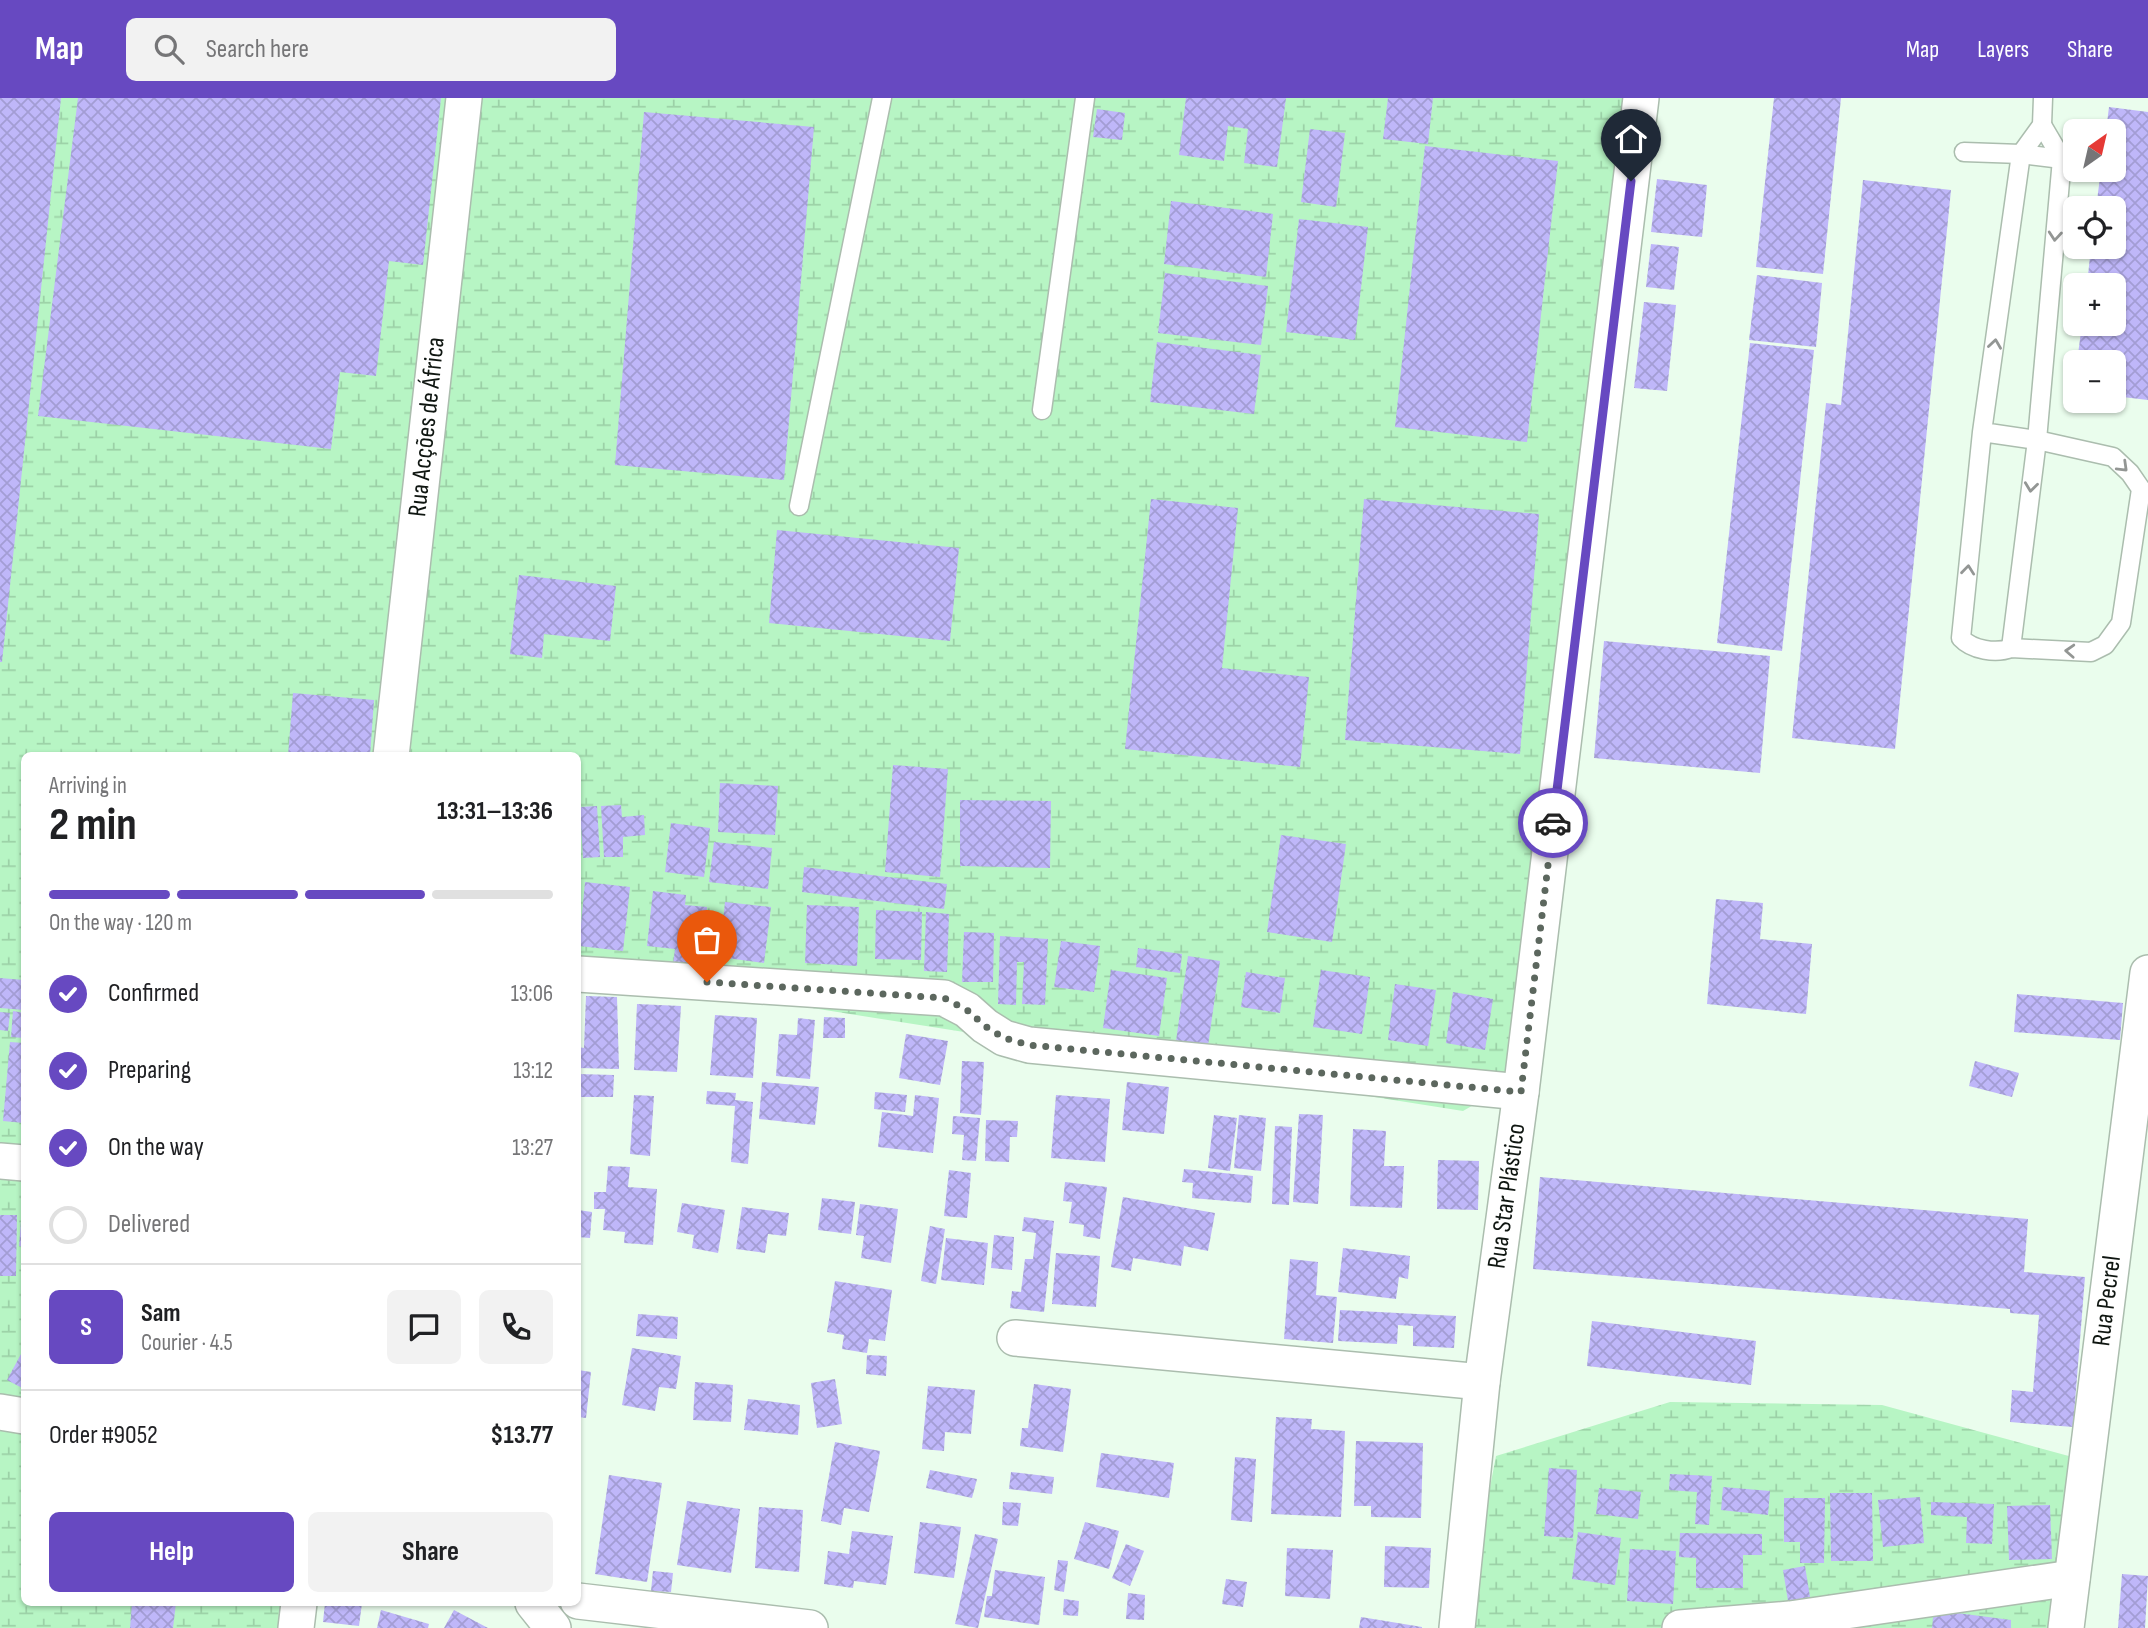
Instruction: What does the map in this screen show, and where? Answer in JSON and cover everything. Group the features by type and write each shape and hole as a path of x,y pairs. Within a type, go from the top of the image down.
{"street":[{"name":"Rua Acções de África","path":"391,752 464,98"},
{"name":"Rua Star Plástico","path":"1457,1628 1482,1382 1521,1092 1641,98"},
{"name":"Rua Pecrel","path":"2066,1628 2148,973"},
{"path":"581,974 944,998 967,1010 1004,1038 1029,1045 1521,1092"},
{"path":"0,1161 21,1163"},
{"path":"1015,1338 1482,1382"},
{"path":"0,1412 21,1416"},
{"path":"1680,1628 1790,1619 2072,1578"},
{"path":"581,1601 810,1628"},
{"path":"296,1628 299,1606"},
{"path":"536,1606 554,1628"}],"lane":[{"path":"799,506 882,98"},
{"path":"1042,410 1086,98"},
{"path":"2011,648 2037,440 2062,159 2042,125 2043,98"},
{"path":"1982,432 2037,440 2113,457 2130,473 2141,489 2121,623 2105,645 2091,652 2011,648 2001,652 1967,645 1961,638 1982,432 2021,154 2042,125"},
{"path":"1964,152 2062,159"}],"green space":[{"path":"0,98 1625,98 1541,1066 1463,1111 581,971 581,752 21,752 21,1606 297,1606 294,1628 0,1628"},
{"path":"1670,1402 1882,1405 2076,1458 2057,1628 1463,1628 1496,1456"}],"building":[{"path":"0,98 61,98 2,662 0,662"},
{"path":"78,98 441,98 423,265 389,261 376,376 340,372 331,449 38,416"},
{"path":"1186,98 1286,98 1277,167 1244,163 1248,129 1228,126 1224,161 1179,155"},
{"path":"1388,98 1433,98 1428,144 1383,139"},
{"path":"1774,98 1841,98 1823,274 1756,267"},
{"path":"2109,107 2148,112 2148,400 2126,397 2126,350 2079,350 2080,336 2126,336 2126,273 2088,273 2090,259 2126,259 2126,196 2098,196 2099,182 2126,182 2126,119 2108,119"},
{"path":"1097,109 1125,113 1122,140 1093,137"},
{"path":"644,112 814,127 784,480 615,465"},
{"path":"1310,129 1345,133 1336,207 1301,202"},
{"path":"1425,146 1558,161 1527,442 1395,427"},
{"path":"1657,179 1707,185 1702,237 1651,232"},
{"path":"1863,180 1951,190 1895,749 1792,738 1826,403 1841,405"},
{"path":"1171,201 1273,214 1266,277 1164,264"},
{"path":"1299,219 1368,227 1355,340 1286,332"},
{"path":"1651,244 1679,247 1674,290 1646,287"},
{"path":"1165,273 1268,286 1261,345 1158,333"},
{"path":"1757,275 1822,283 1816,347 1749,340"},
{"path":"1644,302 1676,305 1667,391 1634,388"},
{"path":"1157,342 1261,355 1254,414 1150,402"},
{"path":"1750,343 1814,350 1782,651 1717,643"},
{"path":"1151,499 1238,508 1222,668 1309,677 1300,767 1125,749"},
{"path":"1364,499 1539,514 1520,754 1345,740"},
{"path":"777,530 959,548 950,641 769,623"},
{"path":"519,575 616,586 610,641 544,634 542,658 510,654"},
{"path":"1604,641 1770,656 1760,773 1594,758"},
{"path":"293,693 374,700 370,752 288,752"},
{"path":"893,765 948,769 940,877 885,872"},
{"path":"720,783 778,786 775,835 718,832"},
{"path":"960,800 1051,801 1050,868 960,866"},
{"path":"621,805 622,817 644,815 645,835 623,837 623,857 604,857 601,806"},
{"path":"597,806 600,857 583,858 581,807"},
{"path":"671,823 710,828 704,877 665,872"},
{"path":"1281,835 1346,844 1332,942 1267,932"},
{"path":"714,842 772,848 768,889 709,882"},
{"path":"804,867 947,884 944,909 802,892"},
{"path":"585,882 630,887 623,951 581,946"},
{"path":"653,891 686,895 685,905 707,907 700,968 673,964 675,949 647,946"},
{"path":"1716,899 1763,903 1760,939 1812,944 1806,1014 1707,1004"},
{"path":"725,902 771,907 764,963 719,957"},
{"path":"807,905 859,907 857,966 805,963"},
{"path":"876,910 922,912 921,960 875,959"},
{"path":"926,912 949,914 947,972 924,971"},
{"path":"964,932 994,933 993,982 962,982"},
{"path":"1000,936 1048,939 1045,1005 1022,1004 1024,962 1017,962 1016,1005 998,1004"},
{"path":"1061,941 1100,946 1094,992 1054,987"},
{"path":"1138,948 1182,954 1180,973 1136,967"},
{"path":"1188,956 1220,961 1208,1046 1176,1041"},
{"path":"1111,970 1167,978 1159,1036 1103,1028"},
{"path":"1321,970 1370,977 1362,1034 1313,1027"},
{"path":"1246,972 1285,978 1280,1013 1241,1007"},
{"path":"0,978 21,980 21,1010 0,1008"},
{"path":"1395,984 1436,990 1428,1046 1388,1040"},
{"path":"1453,992 1493,999 1485,1050 1446,1043"},
{"path":"2017,994 2123,1003 2120,1040 2014,1032"},
{"path":"586,996 617,997 619,1069 581,1068 581,1048 584,1048"},
{"path":"637,1004 681,1006 677,1072 634,1070"},
{"path":"13,1011 21,1012 21,1038 11,1037"},
{"path":"0,1012 10,1013 8,1031 0,1030"},
{"path":"715,1015 757,1018 753,1078 710,1075"},
{"path":"824,1017 845,1018 845,1038 823,1038"},
{"path":"798,1018 815,1020 810,1079 776,1076 779,1034 797,1035"},
{"path":"906,1034 948,1041 940,1085 899,1078"},
{"path":"10,1042 21,1043 21,1123 3,1121"},
{"path":"962,1061 984,1062 981,1115 960,1113"},
{"path":"1975,1061 2019,1073 2012,1097 1969,1086"},
{"path":"581,1074 614,1075 613,1097 581,1097"},
{"path":"762,1082 819,1087 815,1125 759,1119"},
{"path":"1127,1082 1169,1087 1164,1134 1122,1130"},
{"path":"707,1091 736,1093 735,1100 753,1102 748,1164 731,1162 735,1106 706,1104"},
{"path":"875,1092 907,1095 905,1112 874,1109"},
{"path":"634,1095 654,1096 650,1156 630,1154"},
{"path":"915,1095 939,1098 933,1153 878,1147 882,1112 913,1116"},
{"path":"1056,1095 1110,1099 1105,1162 1051,1158"},
{"path":"1299,1114 1323,1115 1318,1204 1293,1202"},
{"path":"1214,1115 1237,1118 1230,1171 1208,1168"},
{"path":"1239,1115 1266,1118 1261,1171 1234,1168"},
{"path":"953,1116 980,1118 976,1161 962,1160 964,1135 952,1134"},
{"path":"986,1120 1018,1121 1017,1137 1010,1137 1009,1162 985,1161"},
{"path":"1275,1126 1292,1127 1289,1205 1272,1204"},
{"path":"1353,1129 1386,1131 1384,1166 1404,1166 1402,1208 1350,1206"},
{"path":"1438,1160 1479,1161 1478,1210 1437,1209"},
{"path":"608,1166 630,1167 628,1187 657,1189 653,1245 624,1243 625,1232 603,1230 605,1209 594,1209 594,1192 606,1192"},
{"path":"1184,1169 1253,1176 1251,1203 1192,1198 1193,1183 1182,1182"},
{"path":"949,1170 971,1173 967,1218 944,1216"},
{"path":"1540,1177 2028,1219 2024,1272 2085,1277 2073,1427 2010,1422 2012,1390 2033,1392 2039,1315 2010,1313 2010,1309 1533,1269"},
{"path":"1065,1182 1107,1187 1100,1239 1083,1236 1084,1225 1069,1223 1072,1202 1063,1201"},
{"path":"1123,1197 1215,1213 1208,1251 1184,1246 1181,1266 1133,1258 1131,1271 1111,1267"},
{"path":"822,1198 855,1202 851,1234 818,1230"},
{"path":"682,1203 725,1210 718,1253 692,1248 694,1235 677,1232"},
{"path":"860,1204 898,1209 891,1263 861,1258 864,1236 856,1235"},
{"path":"742,1207 789,1213 786,1236 768,1234 765,1253 736,1249"},
{"path":"581,1210 592,1212 590,1238 581,1237"},
{"path":"0,1215 17,1215 16,1276 0,1276"},
{"path":"1024,1217 1054,1221 1044,1312 1010,1308 1012,1291 1021,1292 1025,1259 1033,1259 1036,1233 1022,1231"},
{"path":"930,1226 945,1229 936,1284 921,1281"},
{"path":"994,1235 1014,1237 1012,1270 991,1268"},
{"path":"946,1238 988,1243 984,1285 941,1280"},
{"path":"1343,1248 1410,1256 1408,1279 1399,1277 1396,1299 1338,1292"},
{"path":"1056,1253 1100,1256 1096,1307 1052,1304"},
{"path":"1290,1259 1318,1262 1316,1295 1337,1297 1333,1343 1284,1339"},
{"path":"835,1281 892,1290 885,1341 869,1339 867,1353 842,1349 844,1335 827,1332"},
{"path":"1340,1310 1456,1316 1454,1348 1413,1346 1413,1326 1398,1325 1397,1344 1338,1341"},
{"path":"638,1314 678,1317 677,1339 636,1336"},
{"path":"1592,1321 1756,1341 1751,1385 1587,1366"},
{"path":"632,1348 681,1356 676,1389 659,1387 655,1411 622,1405"},
{"path":"21,1354 21,1387 7,1380"},
{"path":"867,1355 887,1356 886,1376 866,1374"},
{"path":"581,1370 591,1372 586,1418 581,1417"},
{"path":"835,1379 842,1424 817,1428 811,1383"},
{"path":"695,1382 733,1385 731,1422 693,1420"},
{"path":"1034,1384 1071,1389 1063,1452 1020,1446 1022,1428 1028,1428"},
{"path":"928,1386 975,1390 971,1434 945,1432 944,1451 922,1449"},
{"path":"748,1399 800,1405 798,1435 744,1430"},
{"path":"1276,1417 1312,1419 1311,1429 1345,1431 1341,1517 1271,1514"},
{"path":"1356,1441 1423,1443 1421,1518 1371,1517 1371,1506 1354,1506"},
{"path":"835,1442 880,1451 869,1512 844,1508 841,1525 821,1521"},
{"path":"1101,1453 1174,1463 1169,1498 1096,1487"},
{"path":"1235,1457 1256,1459 1252,1522 1231,1520"},
{"path":"1549,1468 1577,1470 1573,1538 1544,1536"},
{"path":"930,1470 977,1479 972,1498 926,1488"},
{"path":"1011,1472 1054,1477 1052,1494 1009,1489"},
{"path":"1670,1474 1712,1476 1709,1525 1695,1524 1697,1492 1669,1490"},
{"path":"609,1475 662,1483 647,1582 595,1574"},
{"path":"1723,1487 1770,1491 1768,1515 1721,1510"},
{"path":"1599,1488 1641,1492 1638,1519 1596,1514"},
{"path":"1830,1493 1872,1493 1873,1561 1831,1561"},
{"path":"1920,1497 1924,1543 1883,1547 1878,1500"},
{"path":"1784,1498 1825,1498 1824,1563 1800,1563 1800,1542 1784,1542"},
{"path":"687,1501 740,1509 731,1573 677,1565"},
{"path":"1003,1502 1021,1503 1018,1526 1002,1525"},
{"path":"1931,1502 1994,1504 1992,1544 1966,1543 1967,1517 1931,1515"},
{"path":"2050,1505 2052,1559 2009,1560 2007,1506"},
{"path":"759,1507 803,1510 799,1572 755,1568"},
{"path":"920,1522 961,1527 954,1578 914,1573"},
{"path":"1085,1522 1119,1531 1109,1569 1074,1559"},
{"path":"852,1531 893,1536 886,1585 854,1581 853,1588 824,1584 828,1551 849,1554"},
{"path":"1578,1532 1621,1538 1615,1585 1572,1579"},
{"path":"1680,1533 1762,1534 1762,1555 1743,1555 1743,1588 1696,1588 1696,1558 1679,1557"},
{"path":"975,1534 998,1539 978,1628 955,1624"},
{"path":"1126,1544 1144,1551 1130,1586 1112,1578"},
{"path":"1385,1546 1431,1548 1429,1588 1384,1587"},
{"path":"1287,1548 1333,1550 1330,1599 1285,1596"},
{"path":"1630,1549 1676,1551 1673,1604 1627,1601"},
{"path":"1058,1560 1068,1561 1064,1592 1054,1590"},
{"path":"1805,1566 1810,1597 1788,1601 1783,1570"},
{"path":"995,1570 1045,1577 1039,1625 984,1617 987,1596 992,1596"},
{"path":"653,1571 673,1573 671,1592 651,1591"},
{"path":"2122,1574 2148,1576 2145,1628 2118,1628"},
{"path":"1226,1579 1247,1582 1243,1607 1222,1604"},
{"path":"1128,1593 1145,1595 1144,1620 1126,1619"},
{"path":"1064,1599 1079,1601 1078,1616 1063,1615"},
{"path":"132,1606 176,1606 173,1628 130,1628"},
{"path":"325,1606 362,1606 359,1626 323,1622"},
{"path":"381,1610 429,1624 428,1628 377,1628"},
{"path":"454,1610 488,1628 444,1628"},
{"path":"1934,1610 2011,1620 2011,1628 1932,1628"},
{"path":"1361,1617 1422,1627 1422,1628 1359,1628"}],"way so far":[{"path":"707,982 944,998 967,1010 1004,1038 1029,1045 1521,1092 1553,823"}],"route":[{"path":"1553,823 1631,181"}]}
